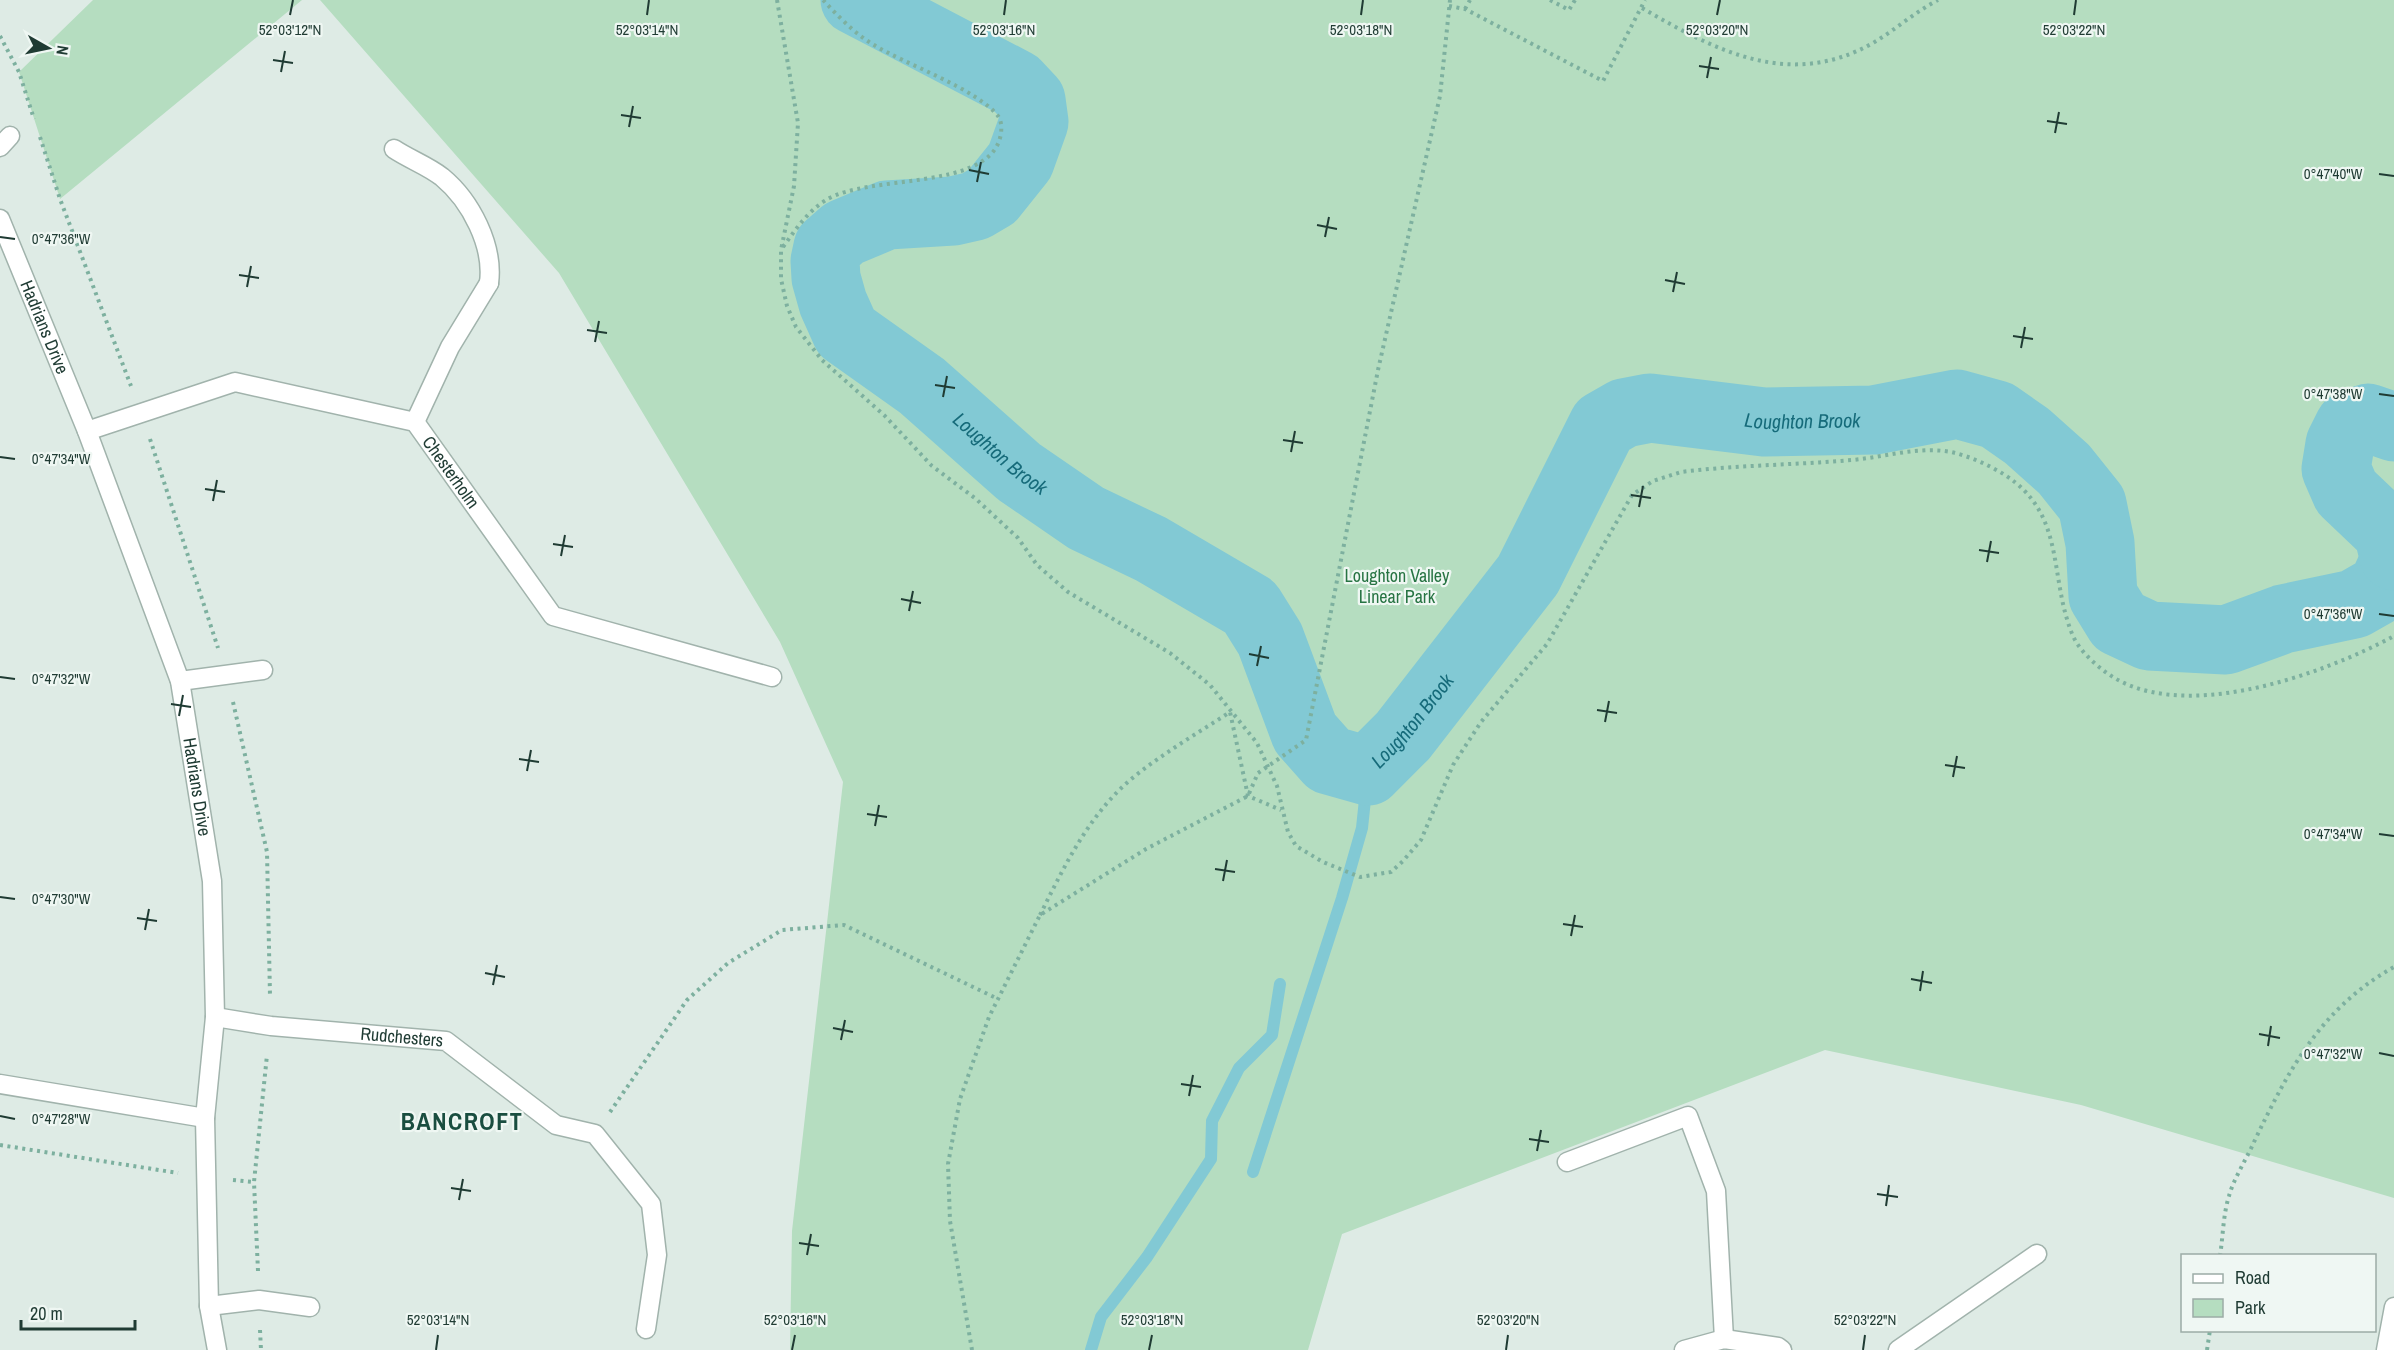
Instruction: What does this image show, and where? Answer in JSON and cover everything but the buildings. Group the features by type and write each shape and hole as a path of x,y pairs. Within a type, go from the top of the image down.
{"street":[{"path":"394,149 443,178 465,206 484,239 491,265 489,283 450,347 415,422"},
{"name":"Hadrians Drive","path":"0,219 87,431 180,681 212,881 215,1017 205,1118 209,1306 217,1350"},
{"name":"Chesterholm","path":"87,431 235,382 415,422 553,616 772,677"},
{"path":"180,681 263,670"},
{"name":"Rudchesters","path":"215,1017 271,1026 446,1041 556,1125 595,1134"},
{"path":"0,1084 205,1118"},
{"path":"1567,1162 1688,1116 1716,1191 1724,1339"},
{"path":"595,1134 651,1204 657,1255 646,1329"},
{"path":"1898,1350 2037,1254"},
{"path":"209,1306 259,1300 310,1307"},
{"path":"2386,1350 2394,1307"},
{"path":"1684,1350 1724,1339 1778,1347 1782,1350"}],"path":[{"path":"777,0 798,123 794,186 781,250 781,279 787,306 796,327 822,360 885,416 932,466 976,499 1018,538 1037,565 1068,592 1170,652 1210,685 1257,743 1277,786 1281,811 1288,832 1296,846 1323,862 1360,878 1391,872 1421,840 1453,765 1481,722 1547,644 1632,495 1653,481 1681,472 1865,459 1913,450 1951,452 1980,462 2025,490 2040,508 2051,532 2066,614 2074,638 2091,660 2109,675 2135,689 2168,694 2216,694 2287,681 2354,657 2394,636"},
{"path":"781,250 803,218 827,199 853,189 896,181 939,178 962,170 985,159 1000,138 1002,125 998,116 975,98 874,45 823,0"},
{"path":"1040,915 1146,849 1248,796 1258,774 1306,740 1378,370 1440,96 1450,0"},
{"path":"1465,9 1470,0"},
{"path":"1550,0 1569,10 1575,0"},
{"path":"1449,6 1465,9 1603,81 1646,0"},
{"path":"1642,8 1698,40 1734,55 1767,63 1805,66 1853,52 1873,43 1938,0"},
{"path":"1230,712 1248,796"},
{"path":"972,1350 950,1221 948,1164 960,1099 989,1017 1075,848 1106,804 1133,777 1230,712"},
{"path":"1248,796 1281,811"},
{"path":"595,1134 687,1000 728,963 782,930 844,925 998,999"},
{"path":"2220,1254 2229,1197 2267,1114 2306,1047 2333,1012 2364,984 2394,967"},
{"path":"0,1145 207,1177 254,1182"},
{"path":"2207,1350 2210,1332"}],"green space":[{"path":"93,0 302,0 60,199 19,72"},
{"name":"Loughton Valley Linear Park","path":"320,0 2394,0 2394,1198 2081,1105 1825,1050 1342,1234 1308,1350 790,1350 792,1231 843,782 780,642 559,273"}],"waterway":[{"name":"Loughton Brook","path":"855,0 1016,84 1031,100 1034,122 1020,161 992,196 975,206 953,211 887,215 844,233 828,247 825,261 826,278 833,303 846,332 922,386 1019,472 1086,518 1151,549 1250,607 1270,639 1305,733 1329,760 1368,771 1403,736 1528,575 1603,425 1624,413 1650,408 1764,422 1874,420 1957,404 1997,415 2027,436 2064,469 2092,504 2100,543 2103,596 2119,622 2149,636 2226,640 2283,619 2354,604 2382,588 2394,562"},
{"name":"Loughton Brook","path":"2394,427 2368,418 2349,426 2340,444 2336,469 2346,492 2388,532 2394,556"},
{"path":"1253,1172 1342,898 1362,828 1368,771"},
{"path":"1091,1350 1101,1317 1147,1257 1211,1159 1212,1121 1239,1068 1272,1035 1280,984"}],"district":[{"name":"BANCROFT","path":"462,1122"}]}
